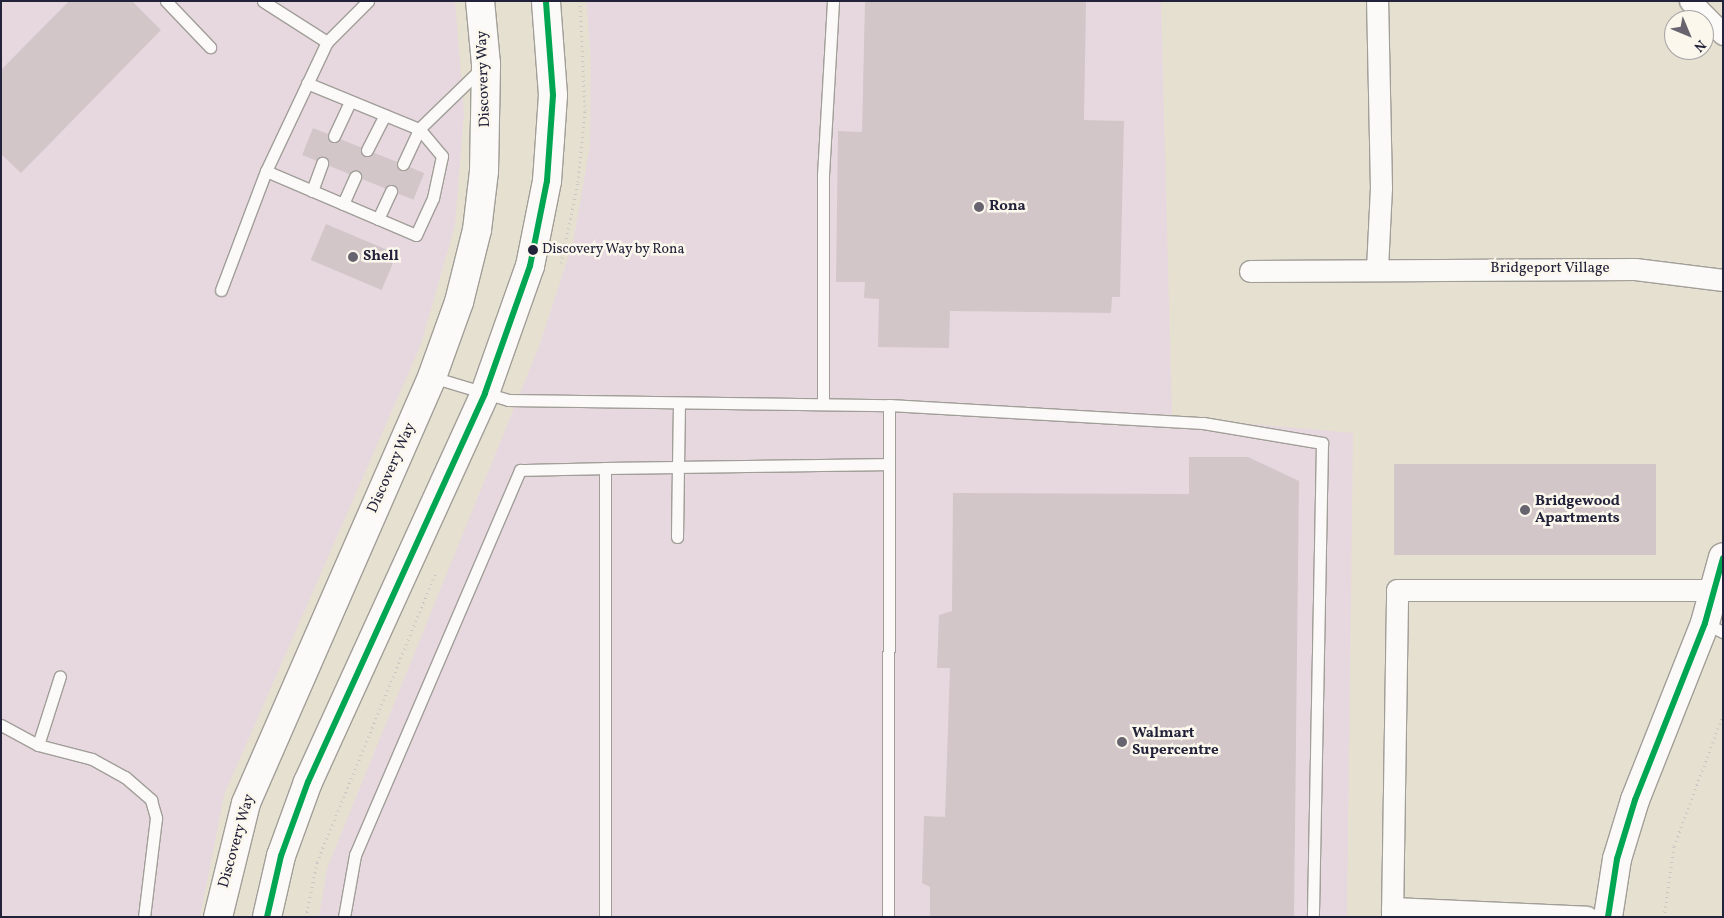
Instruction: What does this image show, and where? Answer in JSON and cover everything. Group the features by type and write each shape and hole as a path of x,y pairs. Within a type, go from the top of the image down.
{"street":[{"name":"Discovery Way","path":"218,917 246,803 432,377 458,302 476,230 484,171 486,64 480,1"},
{"path":"267,917 281,856 308,782 485,393 530,266 547,181 553,95 546,1"},
{"path":"1376,270 1381,188 1377,1"},
{"path":"1697,4 1723,34"},
{"name":"Bridgeport Village","path":"1250,271 1635,269 1723,280"},
{"path":"1608,917 1617,859 1635,800 1714,627 1716,590 1723,557"},
{"path":"1587,917 1392,912 1397,590 1716,590"}],"lane":[{"path":"166,1 210,47"},
{"path":"263,1 327,42"},
{"path":"220,290 266,171 327,42 368,1"},
{"path":"823,404 822,176 833,1"},
{"path":"403,164 419,129 486,64"},
{"path":"266,171 416,235 433,198 442,156 419,129 307,83"},
{"path":"334,136 350,102"},
{"path":"368,150 385,114"},
{"path":"312,190 322,164"},
{"path":"343,204 355,177"},
{"path":"378,219 391,192"},
{"path":"432,377 508,400 890,405 1204,422 1322,443 1313,917"},
{"path":"677,537 679,403"},
{"path":"888,917 890,405"},
{"path":"344,917 355,855 520,470 889,464"},
{"path":"605,468 606,917"},
{"path":"38,745 60,676"},
{"path":"1,725 38,745 92,759 125,777 151,800 156,818 144,917"}],"path":[{"path":"1664,917 1674,846 1723,715"}],"shaded area":[{"path":"5,1 455,1 464,113 455,225 421,344 224,795 200,917 1,917 1,5"},
{"path":"586,1 1161,1 1172,417 1353,433 1347,917 319,917 327,869 540,344 573,242 590,146 591,58"}],"building":[{"path":"69,1 132,1 161,30 21,173 1,154 1,70"},
{"name":"Rona","path":"865,1 1086,1 1084,120 1124,121 1120,297 1112,297 1111,313 950,311 949,348 878,347 879,299 864,298 865,282 836,282 838,131 862,132"},
{"path":"313,128 424,173 413,200 302,155"},
{"name":"Shell","path":"326,224 397,254 382,290 311,260"},
{"name":"Walmart Supercentre","path":"1189,457 1248,457 1299,481 1294,917 930,917 930,887 922,883 924,816 945,817 950,668 937,668 939,615 952,611 953,493 1189,494"},
{"name":"Bridgewood Apartments","path":"1394,464 1656,464 1656,555 1394,555"}],"transit line":[{"path":"267,917 281,856 308,782 485,393 530,266 547,181 553,95 546,1"},
{"path":"1608,917 1617,859 1635,800 1705,623 1723,558"}],"place":[{"name":"Rona","path":"979,207"},
{"name":"Discovery Way by Rona","path":"533,250"},
{"name":"Shell","path":"353,257"},
{"name":"Bridgewood Apartments","path":"1525,510"},
{"name":"Walmart Supercentre","path":"1122,742"}]}
